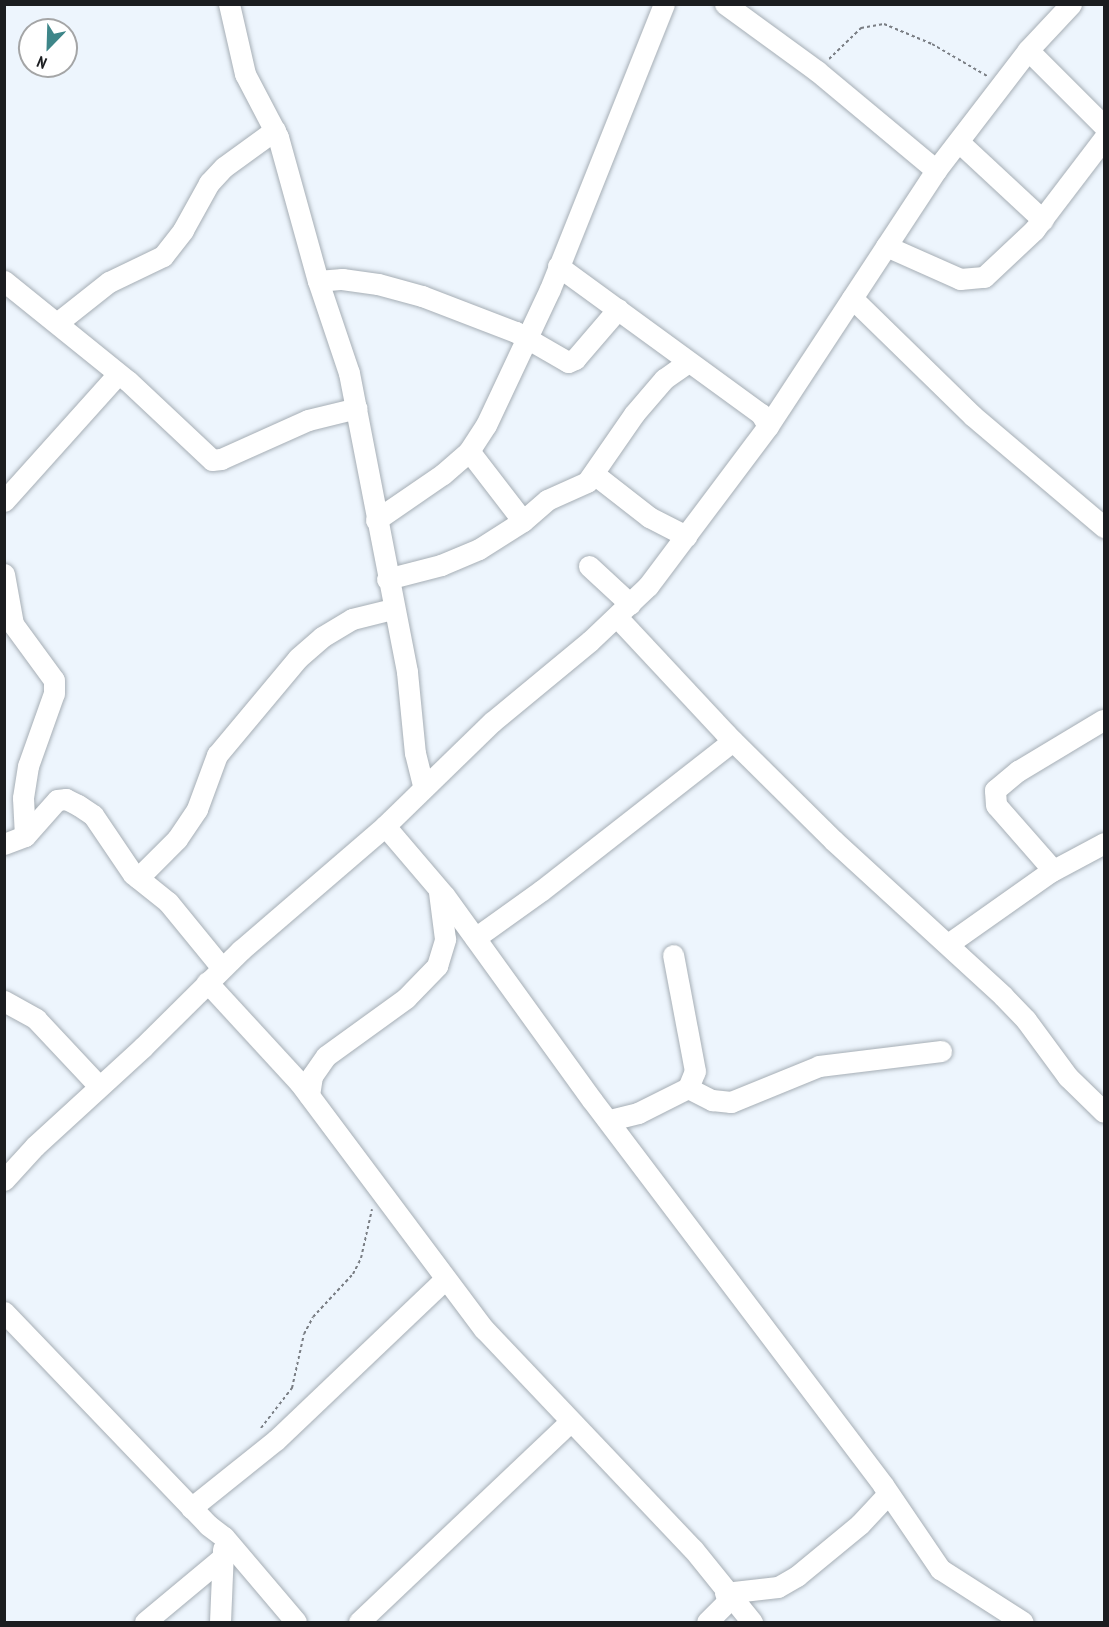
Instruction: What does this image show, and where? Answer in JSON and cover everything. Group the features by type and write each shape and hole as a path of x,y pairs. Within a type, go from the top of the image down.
{"street":[{"path":"230,4 245,74 275,130 301,208 318,281 357,408 392,609 407,672 415,753 424,788"},
{"path":"376,520 411,500 469,451 486,424 558,266 664,4"},
{"path":"725,4 817,71 936,170"},
{"path":"4,1180 214,975 385,826 492,722 624,610 686,536 768,426 936,170 960,143 1028,50 1071,4"},
{"path":"1028,50 1104,126"},
{"path":"57,323 109,282 163,256 183,230 209,183 224,167 275,130"},
{"path":"886,246 944,274 973,280 984,277 1043,220 1104,138"},
{"path":"960,143 1043,220"},
{"path":"558,266 687,363 760,414 768,426"},
{"path":"318,281 342,279 378,284 458,309 527,338 568,362 575,359 618,309"},
{"path":"4,281 118,374 215,460 308,420 357,408"},
{"path":"852,298 973,416 1104,527"},
{"path":"387,579 441,565 479,549 523,521 547,500 579,486 594,474 634,414 664,380 687,363"},
{"path":"4,501 118,374"},
{"path":"469,451 523,521"},
{"path":"594,474 650,517 686,536"},
{"path":"590,566 733,741 850,856 948,944 1026,1020 1068,1077 1104,1112"},
{"path":"4,574 13,624 54,680 54,693 28,766 23,798 25,836"},
{"path":"138,878 177,839 197,809 217,755 298,658 322,637 352,619 392,609"},
{"path":"1053,870 996,805 994,790 1018,771 1103,720"},
{"path":"475,938 542,890 733,741"},
{"path":"4,844 25,836 57,800 66,799 93,815 138,878 168,902 214,975 309,1095 484,1329 569,1423 693,1549 727,1596 752,1623"},
{"path":"385,826 438,888 888,1494 940,1569 1023,1623"},
{"path":"948,944 1053,870 1104,843"},
{"path":"309,1095 312,1076 326,1056 406,998 437,966 445,939 438,888"},
{"path":"610,1120 638,1113 688,1088 695,1071 694,1053 673,955"},
{"path":"4,1001 36,1019 99,1086"},
{"path":"688,1088 712,1100 732,1102 819,1066 941,1051"},
{"path":"191,1508 261,1452 362,1363 445,1279"},
{"path":"4,1312 191,1508 223,1547 296,1623"},
{"path":"359,1623 569,1423"},
{"path":"708,1623 727,1596 778,1587 797,1576 860,1524 888,1494"},
{"path":"145,1623 223,1547"},
{"path":"220,1623 223,1547"}],"path":[{"path":"817,71 861,28 884,24 932,44 1002,85"},
{"path":"261,1452 261,1429 292,1388 304,1334 313,1317 353,1274 361,1258 375,1183"}]}
